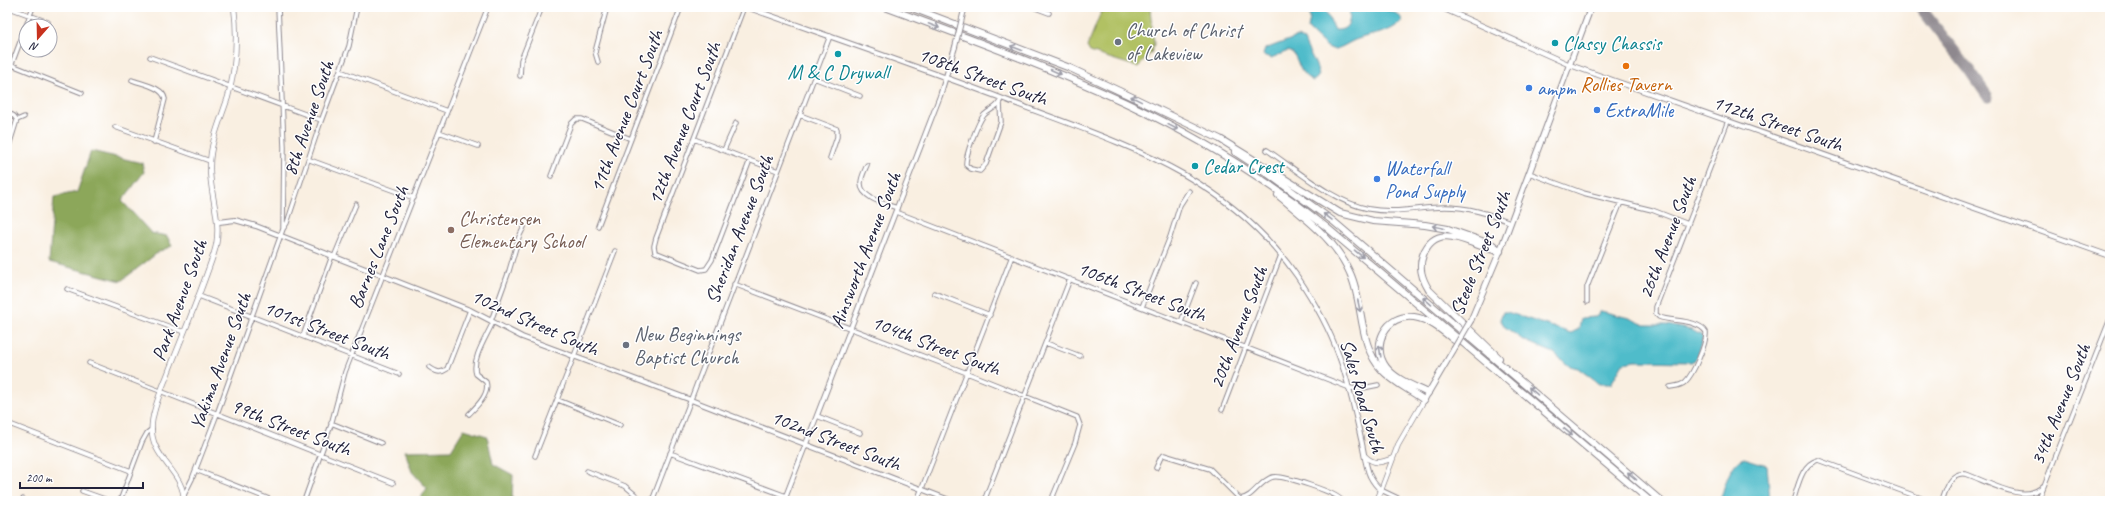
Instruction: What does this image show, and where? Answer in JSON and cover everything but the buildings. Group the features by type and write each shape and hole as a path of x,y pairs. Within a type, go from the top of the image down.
{"highway":[{"path":"885,7 1048,69 1125,102 1195,139 1298,204 1326,226 1650,501"},
{"path":"910,7 1070,68 1220,139 1329,208 1345,215 1373,221 1436,227 1493,245 1500,250"},
{"path":"1183,122 1267,173 1333,221 1661,501"},
{"path":"1260,180 1304,216 1337,250 1353,280 1372,358 1386,374 1424,400"},
{"path":"1500,250 1490,250 1462,238 1441,237 1427,247 1422,257 1420,269 1424,281 1430,290 1500,358 1510,372"},
{"path":"1428,393 1392,373 1386,368 1380,355 1379,346 1383,331 1390,324 1402,318 1413,317 1430,323 1490,369 1506,379"}],"main road":[{"name":"Park Avenue South","path":"152,429 152,419 161,392 199,296 216,246 218,222 210,161 230,86 236,50 234,7"},
{"name":"112th Street South","path":"1440,7 1570,65"},
{"name":"Steele Street South","path":"1377,501 1401,438 1471,320 1500,250 1592,7"},
{"name":"Yakima Avenue South","path":"152,429 158,453 180,481 184,501"},
{"path":"1365,456 1375,463 1393,458"}],"street":[{"path":"8,7 36,18"},
{"path":"30,16 33,7"},
{"path":"278,7 284,105 282,230"},
{"name":"8th Avenue South","path":"280,236 287,223 310,160 321,120 354,30 357,7"},
{"name":"Barnes Lane South","path":"304,501 332,423 342,379 384,276 488,7"},
{"path":"520,76 521,60 542,7"},
{"path":"598,62 595,52 607,7"},
{"name":"11th Avenue Court South","path":"598,226 681,7"},
{"name":"108th Street South","path":"745,7 947,78 1001,101 1151,156 1205,186"},
{"name":"12th Avenue Court South","path":"745,7 656,238 654,250 659,254 698,269 705,270 712,260 750,160"},
{"path":"1033,7 1049,13"},
{"name":"Ainsworth Avenue South","path":"784,501 947,78 965,9"},
{"name":"Sheridan Avenue South","path":"652,501 830,36"},
{"path":"7,77 18,48"},
{"path":"150,57 284,105 321,120"},
{"path":"12,65 82,93"},
{"name":"112th Street South","path":"1570,65 2110,256"},
{"path":"340,71 447,111"},
{"path":"814,78 860,96"},
{"path":"132,80 160,91 164,95 165,99 154,142"},
{"path":"1001,101 1001,122 986,164 980,171 970,169 966,161 980,122 985,114 995,108 1001,101"},
{"path":"7,112 14,116 17,120"},
{"path":"800,115 832,126 838,133 830,158"},
{"path":"7,152 17,120 24,117"},
{"path":"551,176 571,124 576,119 582,119 631,139"},
{"name":"26th Avenue South","path":"1670,387 1681,384 1688,379 1704,347 1707,336 1705,330 1699,326 1661,318 1655,312 1659,298 1728,121"},
{"path":"724,150 736,123"},
{"path":"115,127 210,161"},
{"path":"439,132 478,146"},
{"path":"694,139 778,171"},
{"path":"1266,150 1335,196 1363,208 1389,212 1459,207 1479,211 1510,222"},
{"path":"310,160 414,198"},
{"name":"106th Street South","path":"867,165 861,181 864,191 879,202 896,210 1350,388 1358,389 1378,385"},
{"path":"1529,174 1569,189 1652,210 1688,224"},
{"name":"Sales Road South","path":"1205,186 1248,221 1281,255 1304,285 1329,331 1350,388 1370,475 1381,490"},
{"path":"1142,307 1170,237 1180,205 1189,191"},
{"path":"1587,302 1587,287 1621,202"},
{"path":"302,336 333,257 356,204"},
{"name":"102nd Street South","path":"218,222 240,221 280,236 470,310 522,337 574,358 690,400 952,501"},
{"path":"469,414 480,402 487,388 486,382 476,374 475,368 492,322 519,237 524,227"},
{"name":"Yakima Avenue South","path":"184,495 196,470 217,414 280,236"},
{"path":"535,456 615,251"},
{"name":"20th Avenue South","path":"1222,410 1281,255"},
{"path":"917,501 1012,256"},
{"path":"984,501 1070,279"},
{"path":"1181,322 1196,283"},
{"name":"104th Street South","path":"734,284 1073,415 1080,422 1075,443 1051,501"},
{"path":"67,290 184,332"},
{"path":"934,293 990,315"},
{"name":"101st Street South","path":"199,296 399,374"},
{"path":"428,367 438,372 442,372 447,369 470,310"},
{"name":"34th Avenue South","path":"2038,501 2110,319"},
{"path":"1046,343 1080,356"},
{"name":"99th Street South","path":"89,364 393,483"},
{"path":"558,400 620,425"},
{"path":"817,416 860,433"},
{"path":"7,423 131,471"},
{"path":"332,423 381,443"},
{"name":"Park Avenue South","path":"120,501 145,436 152,429"},
{"path":"670,453 786,496"},
{"path":"1156,468 1161,457 1164,455 1210,469 1240,499 1245,498 1266,480 1275,476 1301,482 1334,494 1341,498 1342,501"},
{"path":"1793,501 1804,470 1812,462 1821,460 1929,501"},
{"path":"196,470 274,501"},
{"path":"587,471 625,486 643,501"},
{"path":"1941,501 1947,485 1955,476 1966,474 2023,494 2035,492 2045,483"},
{"path":"1381,490 1404,501"},
{"path":"82,491 110,501"}],"green space":[{"path":"1103,7 1145,7 1150,9 1154,44 1151,53 1138,67 1090,52 1087,47"},
{"path":"91,151 142,163 144,172 122,201 151,233 167,236 172,246 160,251 121,281 49,262 54,197 77,192"},
{"path":"464,429 487,436 493,464 513,475 512,501 419,501 427,488 412,472 405,451 451,450"}],"water":[{"path":"1308,7 1324,7 1335,30 1344,29 1347,26 1350,16 1349,7 1370,7 1387,10 1400,16 1402,21 1387,31 1358,39 1338,48 1332,49 1326,46 1308,29 1310,18"},
{"path":"1297,37 1304,40 1318,70 1319,75 1313,81 1302,72 1293,53 1288,51 1271,58 1263,55 1265,49"},
{"path":"1601,311 1629,318 1645,325 1667,325 1692,330 1701,335 1703,338 1695,360 1691,362 1636,361 1623,363 1611,384 1599,384 1578,368 1569,366 1554,353 1523,340 1505,327 1500,319 1503,312 1507,312 1571,333 1579,329 1581,318 1596,317"},
{"path":"1744,458 1767,465 1770,501 1720,501 1731,470 1739,460"}],"taxiway":[{"path":"1920,7 1970,71 1988,97"}],"place":[{"name":"Church of Christ of Lakeview","path":"1118,42"},
{"name":"Classy Chassis","path":"1555,43"},
{"name":"M & C Drywall","path":"838,54"},
{"name":"Rollies Tavern","path":"1626,66"},
{"name":"ampm","path":"1529,88"},
{"name":"ExtraMile","path":"1597,110"},
{"name":"Cedar Crest","path":"1195,166"},
{"name":"Waterfall Pond Supply","path":"1377,179"},
{"name":"Christensen Elementary School","path":"451,230"},
{"name":"New Beginnings Baptist Church","path":"626,345"}]}
